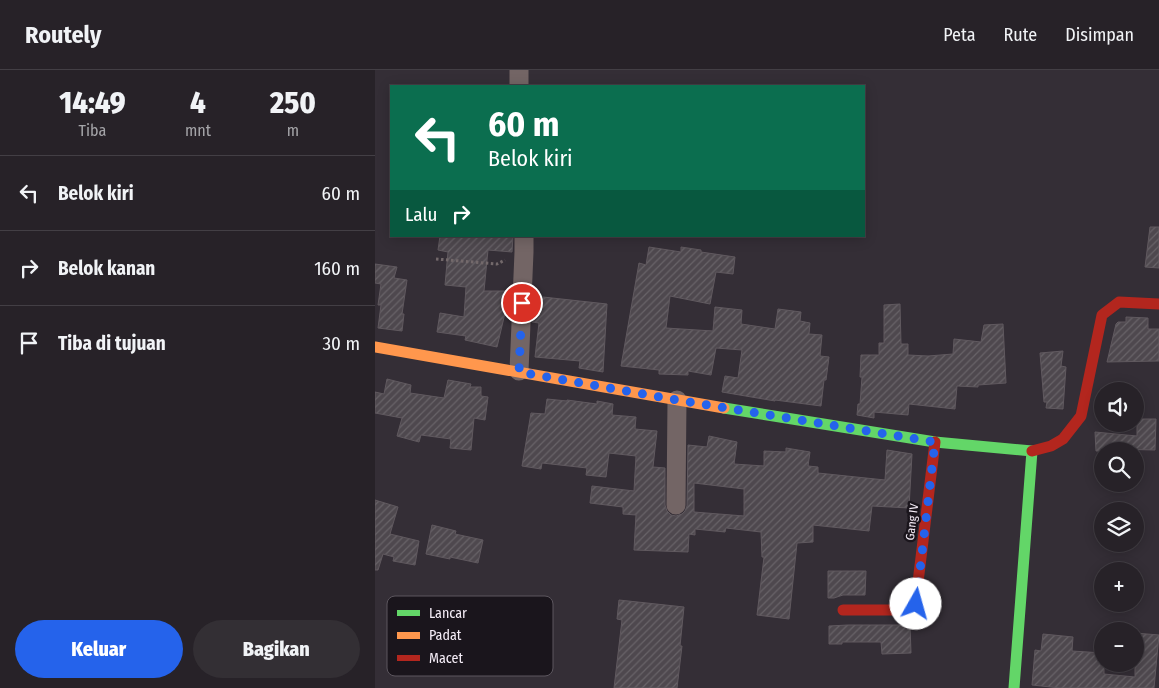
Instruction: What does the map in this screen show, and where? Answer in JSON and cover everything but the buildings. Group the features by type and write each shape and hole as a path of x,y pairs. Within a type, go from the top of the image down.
{"street":[{"path":"519,70 519,85"},
{"path":"519,372 524,244"},
{"path":"375,347 677,400 935,442 1032,452 1051,446 1063,439 1081,416 1102,315 1119,302 1159,304"},
{"path":"676,506 677,400"},
{"name":"Gang IV","path":"843,610 911,610 914,608 935,442"},
{"path":"1014,688 1032,452"}],"path":[{"path":"436,259 497,264 524,244"}],"traffic: fast":[{"path":"724,408 935,442 1032,451"},
{"path":"1014,688 1032,451"}],"traffic: slow":[{"path":"375,347 724,408"}],"traffic: jam":[{"path":"1032,451 1051,446 1063,439 1081,416 1102,315 1119,302 1159,304"},
{"path":"843,610 911,610 915,607 935,442"}],"route":[{"path":"522,303 519,372 935,442 916,604"}]}
